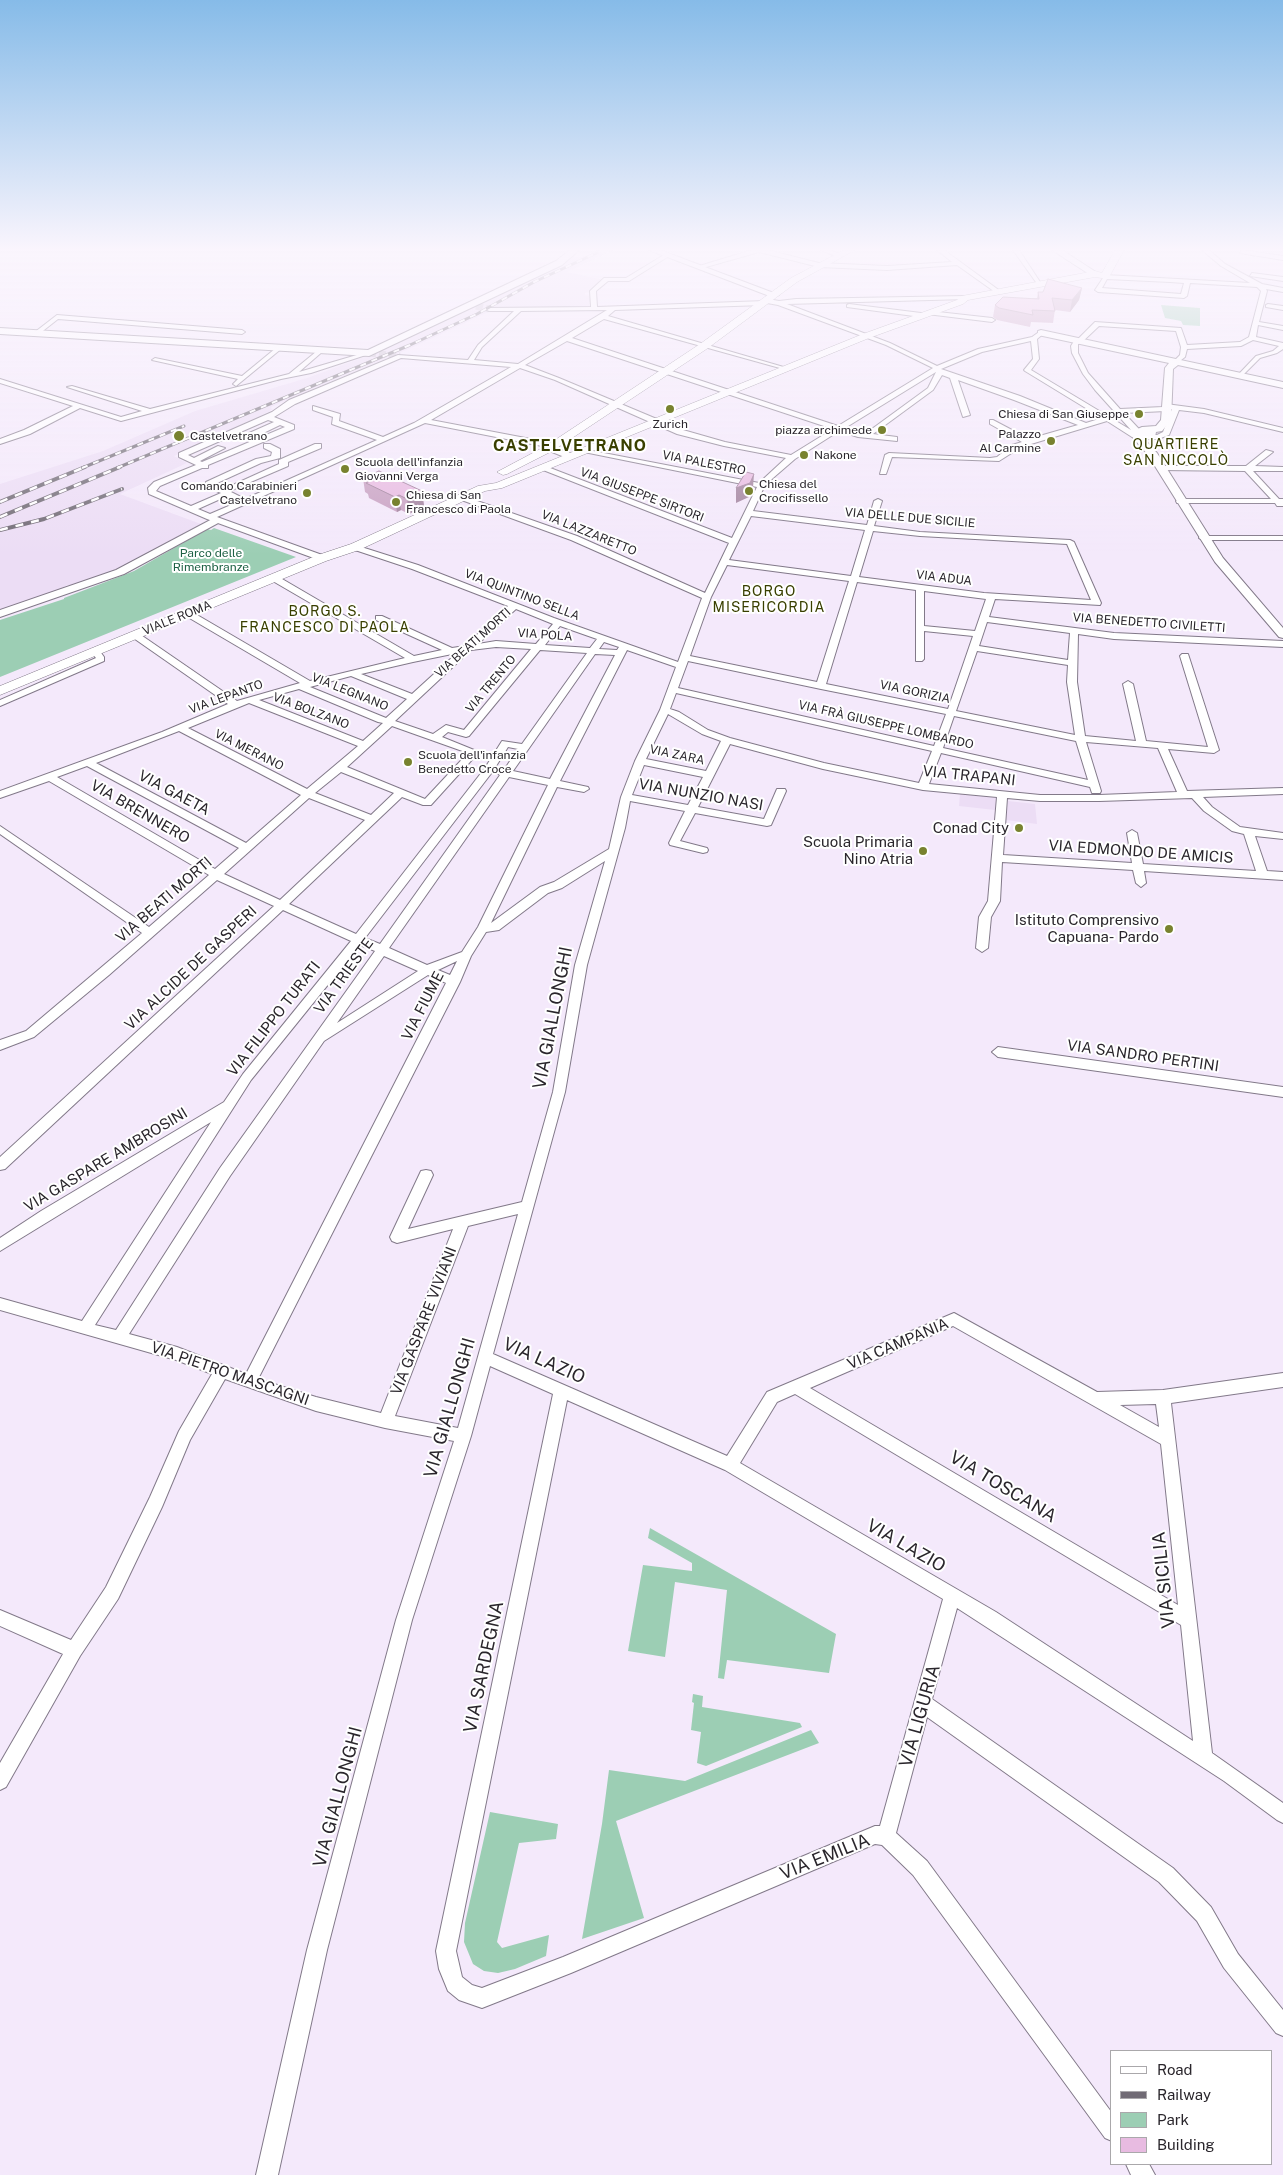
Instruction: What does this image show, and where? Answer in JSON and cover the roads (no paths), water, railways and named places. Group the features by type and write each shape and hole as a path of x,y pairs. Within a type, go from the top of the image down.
{"main road":[{"path":"482,488 484,482 552,447 695,352"},
{"path":"355,547 482,488 494,488 828,352"},
{"name":"VIALE ROMA","path":"0,691 322,558 355,547"}],"street":[{"path":"225,392 275,352"},
{"path":"312,352 369,353"},
{"path":"290,375 319,352"},
{"path":"0,381 121,419 308,372 372,352"},
{"path":"470,361 476,352"},
{"path":"0,614 88,585 120,572 213,518 303,472 425,421 544,352"},
{"path":"608,352 837,429 866,436 894,439"},
{"path":"723,352 785,369"},
{"path":"905,352 934,366 938,371 1085,425"},
{"name":"VIA GIALLONGHI","path":"267,2175 317,1950 401,1629 463,1436 559,1092 581,965 626,797 640,761 665,710 707,598 761,486 792,457 938,371 943,365 976,352"},
{"path":"1037,352 1036,359 1027,370 1116,425 1142,433 1164,425 1169,408 1176,362 1182,352"},
{"path":"1075,352 1085,373 1097,389 1142,433 1152,454 1180,501 1219,560 1283,635"},
{"path":"1126,352 1283,385"},
{"path":"1240,376 1258,357 1276,352"},
{"path":"202,467 182,456 268,417 292,402 400,356 520,366 557,379 656,421 702,438 792,457"},
{"path":"155,360 242,378"},
{"path":"866,436 931,389 938,371"},
{"path":"953,376 966,415"},
{"path":"70,387 150,411"},
{"path":"0,442 27,432 79,406"},
{"path":"316,408 337,416 336,422 383,440"},
{"path":"1120,411 1169,408 1204,411 1283,430"},
{"path":"268,417 291,427 264,444 175,476 152,488 152,492 213,518 322,558"},
{"path":"883,472 889,455 981,460 999,459 1014,446 1106,419"},
{"path":"425,421 552,447 570,456"},
{"path":"250,436 280,422"},
{"path":"886,422 896,443 895,455"},
{"path":"993,422 1028,442"},
{"path":"238,431 277,451 274,454 276,456 272,458 259,461 209,484 244,502"},
{"path":"1142,433 1152,454"},
{"path":"210,443 232,454"},
{"path":"191,509 227,493 228,489 318,446"},
{"path":"193,461 221,448"},
{"name":"VIA PALESTRO","path":"582,451 761,486"},
{"path":"1247,469 1269,452"},
{"path":"272,458 284,463"},
{"name":"VIA GIUSEPPE SIRTORI","path":"542,468 734,542"},
{"path":"1161,468 1283,469"},
{"path":"1247,469 1280,501 1283,507"},
{"name":"VIA LAZZARETTO","path":"460,498 574,538 707,598"},
{"path":"821,686 878,501"},
{"path":"1180,501 1280,501"},
{"name":"VIA DELLE DUE SICILIE","path":"748,513 920,534 1070,542"},
{"path":"1203,538 1283,538"},
{"name":"VIA ADUA","path":"724,562 991,597 1097,603 1070,542"},
{"name":"VIA QUINTINO SELLA","path":"355,547 415,567 602,638 622,649 683,662"},
{"path":"274,578 413,659"},
{"path":"919,659 920,588"},
{"path":"923,787 991,597"},
{"name":"VIA BEATI MORTI","path":"0,1045 17,1040 41,1025 105,972 148,932 247,848 332,772 340,768 390,722 391,718 514,606"},
{"name":"VIA LEGNANO","path":"189,614 305,685 381,720 436,737 474,752 427,803 401,792"},
{"path":"379,618 450,651"},
{"name":"VIA BENEDETTO CIVILETTI","path":"983,619 1114,636 1283,644"},
{"name":"VIA TRENTO","path":"436,737 446,728 466,734 558,622"},
{"path":"920,628 978,634"},
{"path":"1074,632 1072,682 1080,739 1099,798"},
{"path":"135,635 236,705"},
{"name":"VIA TRIESTE","path":"119,1338 221,1179 602,638"},
{"name":"VIA POLA","path":"467,648 496,644 593,651 622,649"},
{"name":"VIA LEPANTO","path":"0,795 180,728 236,705 278,691 467,648"},
{"path":"973,648 1072,663"},
{"name":"VIA FIUME","path":"249,1382 454,982 466,955 483,928 554,784 556,776 622,649"},
{"path":"0,702 101,659 96,652"},
{"name":"VIA GORIZIA","path":"683,662 821,686 1080,739 1214,750 1184,656"},
{"path":"353,674 413,698"},
{"path":"1128,684 1141,743"},
{"name":"VIA FRÀ GIUSEPPE LOMBARDO","path":"672,689 1094,784"},
{"name":"VIA BOLZANO","path":"250,700 364,745"},
{"name":"VIA TRAPANI","path":"665,710 676,714 705,732 727,740 823,766 923,787 1002,796 1040,798 1099,798 1283,791"},
{"name":"VIA MERANO","path":"180,728 308,794 372,819"},
{"path":"703,850 674,843 727,740"},
{"name":"VIA FILIPPO TURATI","path":"86,1327 247,1078 489,769 505,743 526,748"},
{"path":"1162,745 1190,795 1236,829 1283,836"},
{"name":"VIA ZARA","path":"640,761 709,775"},
{"name":"VIA GAETA","path":"88,763 247,848"},
{"path":"340,768 401,792"},
{"path":"489,769 584,789"},
{"name":"VIA BRENNERO","path":"48,776 229,882 454,982"},
{"name":"VIA NUNZIO NASI","path":"626,797 768,823 781,791"},
{"name":"VIA ALCIDE DE GASPERI","path":"0,1165 6,1151 282,905 401,792"},
{"path":"982,948 985,917 994,901 1002,796"},
{"path":"0,829 148,932"},
{"path":"1248,832 1263,875"},
{"path":"1132,833 1141,883"},
{"path":"483,928 495,927 544,890 558,885 613,851"},
{"name":"VIA EDMONDO DE AMICIS","path":"997,858 1283,876"},
{"path":"317,1042 428,970 454,958 466,955"},
{"name":"VIA SANDRO PERTINI","path":"998,1052 1283,1092"},
{"name":"VIA GASPARE AMBROSINI","path":"0,1245 46,1215 230,1105"},
{"name":"VIA GASPARE VIVIANI","path":"426,1175 397,1237 527,1206"},
{"name":"VIA GASPARE VIVIANI","path":"385,1421 464,1220"},
{"name":"VIA PIETRO MASCAGNI","path":"0,1304 177,1354 249,1382 316,1404 385,1421 463,1436"},
{"name":"VIA CAMPANIA","path":"730,1466 772,1397 954,1320 1168,1440"},
{"name":"VIA LAZIO","path":"485,1356 561,1392 628,1419 730,1466 990,1618 1204,1758 1283,1814"},
{"path":"0,1781 74,1650 112,1593 156,1502 184,1436 222,1371"},
{"path":"1096,1399 1163,1397 1283,1380"},
{"name":"VIA TOSCANA","path":"796,1387 1189,1621"},
{"name":"VIA SARDEGNA","path":"446,1951 561,1392"},
{"name":"VIA SICILIA","path":"1163,1397 1204,1758"},
{"name":"VIA LIGURIA","path":"886,1836 924,1704 952,1596"},
{"path":"0,1618 74,1650"},
{"path":"924,1704 1166,1875 1204,1914 1231,1961 1283,2026"},
{"name":"VIA EMILIA","path":"446,1951 449,1969 455,1984 466,1993 482,1998 573,1963 875,1836 886,1836 920,1868 1110,2128"}],"tunnel":[{"path":"369,353 400,356"}],"railway":[{"path":"117,468 395,352"},
{"path":"82,468 184,426"},
{"path":"0,502 85,467"},
{"path":"0,517 120,467"},
{"path":"0,530 44,519 122,489"}],"place":[{"name":"Zurich","path":"670,409"},
{"name":"Chiesa di San Giuseppe","path":"1139,414"},
{"name":"piazza archimede","path":"882,430"},
{"name":"Castelvetrano","path":"179,436"},
{"name":"Palazzo Al Carmine","path":"1051,441"},
{"name":"Nakone","path":"804,455"},
{"name":"Scuola dell'infanzia Giovanni Verga","path":"345,469"},
{"name":"Chiesa del Crocifissello","path":"749,491"},
{"name":"Comando Carabinieri Castelvetrano","path":"307,493"},
{"name":"Chiesa di San Francesco di Paola","path":"396,502"},
{"name":"Scuola dell'infanzia Benedetto Croce","path":"408,762"},
{"name":"Conad City","path":"1019,828"},
{"name":"Scuola Primaria Nino Atria","path":"923,851"},
{"name":"Istituto Comprensivo Capuana- Pardo","path":"1169,929"}],"district":[{"name":"CASTELVETRANO","path":"570,446"},
{"name":"QUARTIERE SAN NICCOLÒ","path":"1176,454"},
{"name":"BORGO MISERICORDIA","path":"769,600"},
{"name":"BORGO S. FRANCESCO DI PAOLA","path":"325,620"}],"park label":[{"name":"Parco delle Rimembranze","path":"211,560"}]}
